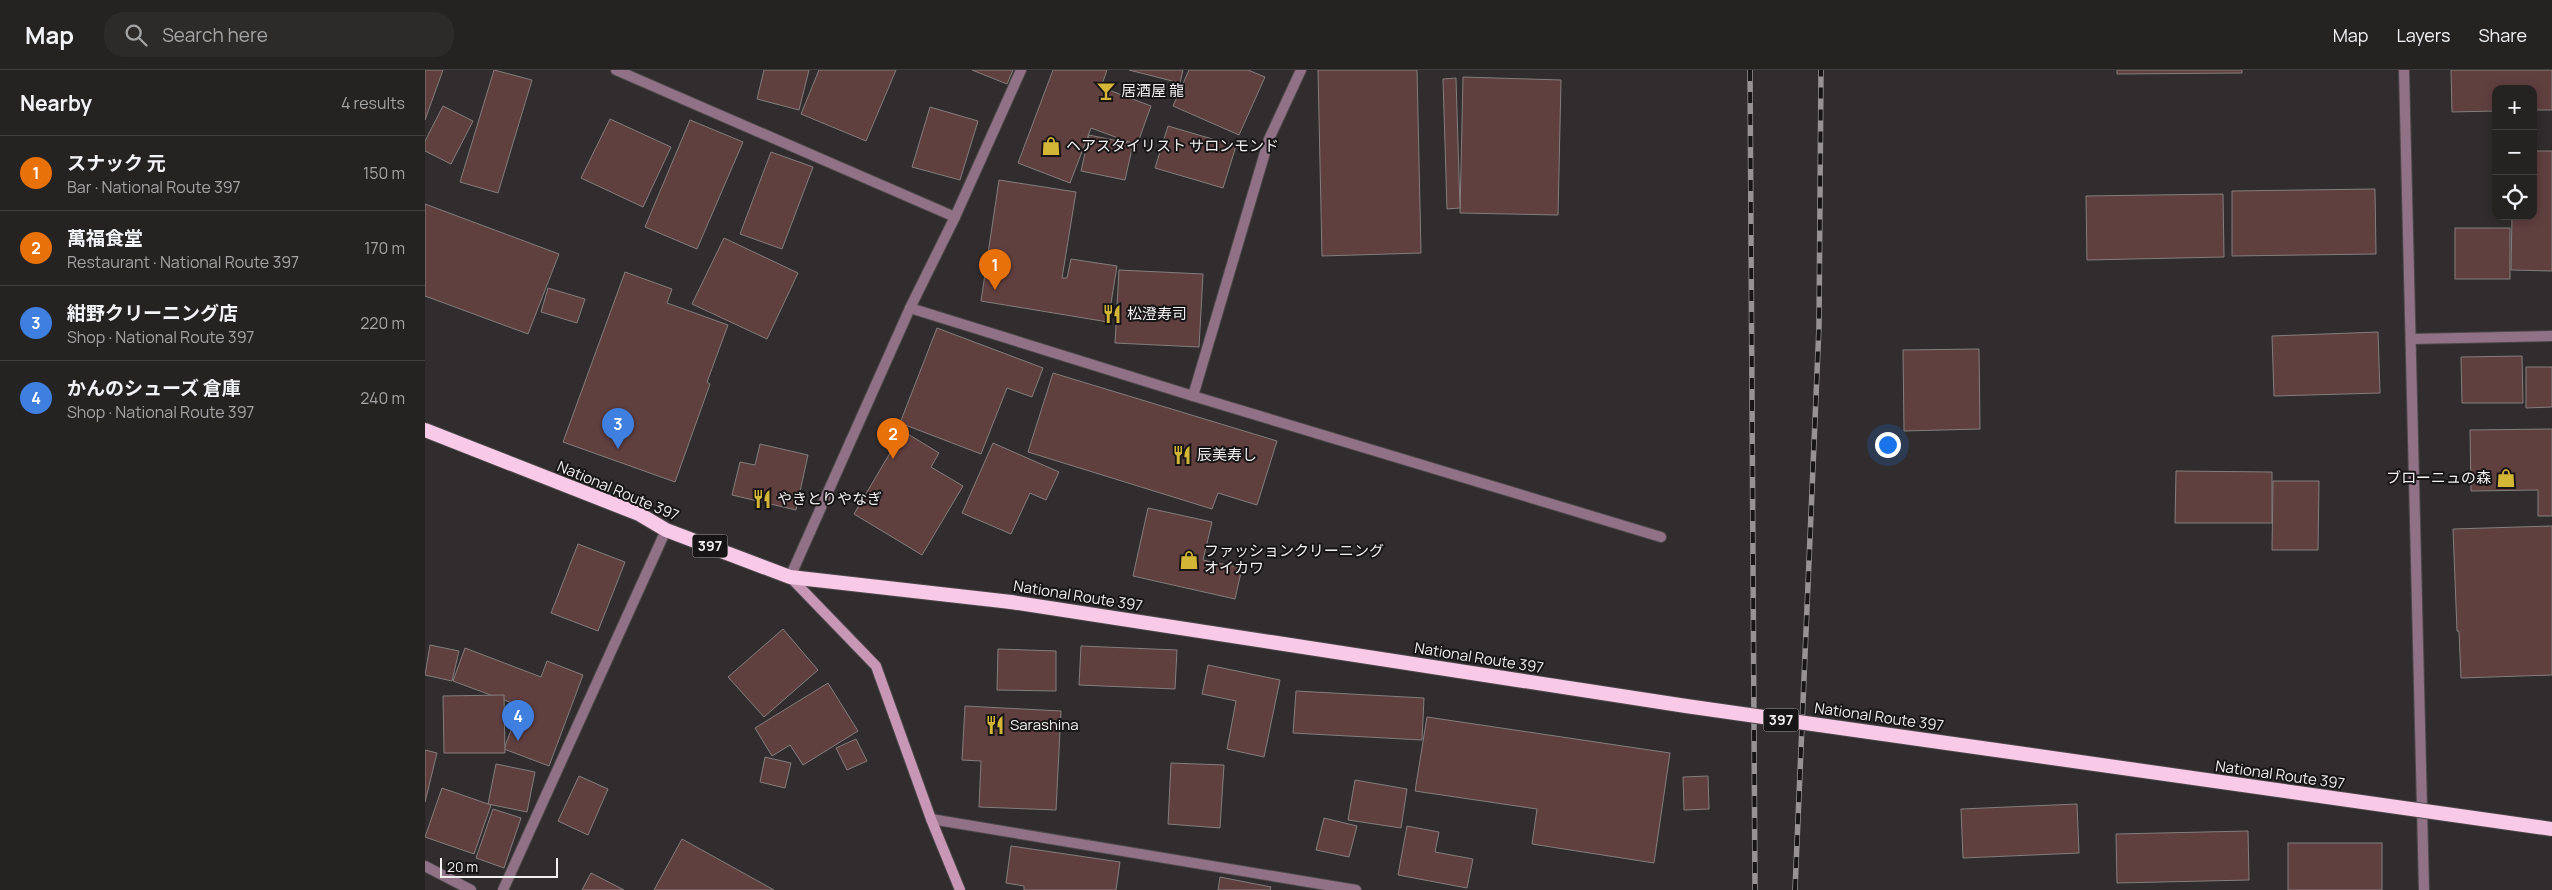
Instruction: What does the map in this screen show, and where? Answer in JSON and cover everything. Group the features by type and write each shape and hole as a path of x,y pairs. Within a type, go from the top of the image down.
{"highway":[{"name":"National Route 397","path":"425,430 639,514 666,530 791,577 1011,602 1706,709 2552,829"}],"main road":[{"path":"791,577 876,666 931,819 960,890"}],"street":[{"path":"616,70 955,217"},
{"path":"791,577 910,308 955,217 1021,70"},
{"path":"1193,396 1269,139 1301,70"},
{"path":"2404,70 2424,890"},
{"path":"910,308 1193,396 1661,537"},
{"path":"2411,339 2552,336"},
{"path":"503,890 666,530"},
{"path":"931,819 1356,890"},
{"path":"425,866 471,890"}],"building":[{"path":"425,70 443,70 425,120"},
{"path":"494,70 532,80 498,193 460,182"},
{"path":"764,70 809,70 799,110 757,99"},
{"path":"819,70 896,70 866,141 801,114"},
{"path":"972,70 1013,70 1007,84"},
{"path":"1053,70 1107,70 1101,87 1151,106 1137,145 1091,128 1070,183 1018,163"},
{"path":"1129,70 1183,70 1180,83"},
{"path":"1189,70 1248,70 1265,77 1239,135 1173,106"},
{"path":"1318,70 1417,70 1421,253 1322,256"},
{"path":"2117,70 2242,70 2242,73 2117,74"},
{"path":"2451,70 2552,70 2552,110 2537,110 2537,85 2492,85 2492,111 2452,112"},
{"path":"1463,77 1561,80 1558,215 1460,213"},
{"path":"1456,78 1460,208 1447,209 1443,79"},
{"path":"443,106 473,121 451,164 425,151 425,141"},
{"path":"930,107 978,121 960,180 912,167"},
{"path":"610,119 671,147 643,207 581,178"},
{"path":"690,120 743,142 697,249 645,227"},
{"path":"1168,126 1236,146 1223,188 1155,168"},
{"path":"1089,135 1133,144 1125,180 1081,171"},
{"path":"2537,151 2552,151 2552,271 2511,270 2512,220 2537,220"},
{"path":"771,152 813,167 782,249 740,234"},
{"path":"999,180 1076,192 1062,278 1067,278 1071,259 1117,266 1108,322 981,301"},
{"path":"2375,189 2376,254 2232,256 2232,191"},
{"path":"2223,194 2224,257 2087,260 2086,196"},
{"path":"425,204 559,254 528,334 425,296"},
{"path":"2455,228 2510,228 2510,279 2455,279"},
{"path":"724,238 798,273 767,339 692,304"},
{"path":"1119,270 1203,274 1199,347 1115,343"},
{"path":"625,272 672,289 667,303 728,325 707,382 710,384 675,482 563,442"},
{"path":"548,288 585,299 577,323 541,312"},
{"path":"937,328 1043,368 1032,397 1007,388 981,454 900,423"},
{"path":"2378,332 2380,393 2274,396 2272,336"},
{"path":"1979,349 1980,429 1904,431 1903,350"},
{"path":"2522,356 2523,403 2462,403 2461,357"},
{"path":"2526,367 2552,367 2552,407 2526,408"},
{"path":"1053,373 1277,441 1257,505 1218,493 1212,509 1028,452"},
{"path":"2552,429 2552,516 2538,516 2538,490 2471,491 2470,430"},
{"path":"903,431 939,453 931,467 963,486 922,555 854,514"},
{"path":"993,443 1059,472 1046,500 1030,493 1011,534 962,513"},
{"path":"760,444 808,455 796,510 732,495 740,462 755,465"},
{"path":"2176,471 2272,472 2272,523 2175,523"},
{"path":"2273,481 2319,481 2318,550 2272,550"},
{"path":"1148,508 1212,522 1203,560 1242,568 1235,599 1133,576"},
{"path":"2552,526 2552,675 2461,678 2453,529"},
{"path":"578,544 625,562 598,631 551,613"},
{"path":"783,629 818,670 764,717 728,677"},
{"path":"430,645 459,651 452,681 425,675"},
{"path":"1081,646 1177,650 1175,689 1079,685"},
{"path":"465,648 541,677 547,661 583,675 549,766 504,749 520,706 453,681"},
{"path":"998,649 1056,651 1056,691 997,690"},
{"path":"1208,665 1280,680 1264,757 1227,749 1236,701 1202,694"},
{"path":"828,683 858,731 803,765 790,745 772,756 755,728"},
{"path":"1296,691 1424,698 1422,740 1293,733"},
{"path":"504,695 505,753 444,753 443,696"},
{"path":"965,706 1061,711 1056,810 979,807 981,761 962,760"},
{"path":"1427,717 1670,753 1654,863 1532,844 1537,809 1415,791"},
{"path":"856,739 867,761 847,770 836,748"},
{"path":"425,750 437,753 425,802"},
{"path":"765,757 791,763 785,788 760,782"},
{"path":"1171,763 1224,765 1220,828 1168,824"},
{"path":"496,764 535,772 527,812 488,804"},
{"path":"579,776 608,789 588,835 558,821"},
{"path":"1708,776 1709,809 1684,810 1683,777"},
{"path":"1355,780 1407,789 1401,828 1348,820"},
{"path":"442,788 491,805 474,854 425,837"},
{"path":"2077,804 2079,853 1963,858 1961,809"},
{"path":"493,809 521,818 504,868 476,858"},
{"path":"1324,818 1357,826 1349,857 1316,850"},
{"path":"1407,826 1439,832 1435,852 1473,859 1467,888 1398,875"},
{"path":"2248,831 2249,880 2117,883 2116,834"},
{"path":"682,839 774,890 654,890"},
{"path":"2288,843 2382,843 2382,890 2288,890"},
{"path":"1011,846 1120,862 1116,890 1024,890 1024,886 1006,883"},
{"path":"591,873 624,890 582,890"},
{"path":"1220,877 1271,887 1270,890 1218,890"}],"railway":[{"path":"1750,70 1755,890"},
{"path":"1795,890 1819,326 1821,70"}],"place":[{"name":"居酒屋 龍","path":"1106,91"},
{"name":"ヘアスタイリスト サロンモンド","path":"1051,146"},
{"name":"スナック 元","path":"995,290"},
{"name":"松澄寿司","path":"1112,314"},
{"name":"紺野クリーニング店","path":"618,449"},
{"name":"辰美寿し","path":"1182,455"},
{"name":"萬福食堂","path":"893,459"},
{"name":"ブローニュの森","path":"2506,478"},
{"name":"やきとりやなぎ","path":"762,499"},
{"name":"ファッションクリーニング オイカワ","path":"1189,560"},
{"name":"Sarashina","path":"995,725"},
{"name":"かんのシューズ 倉庫","path":"518,741"}]}
